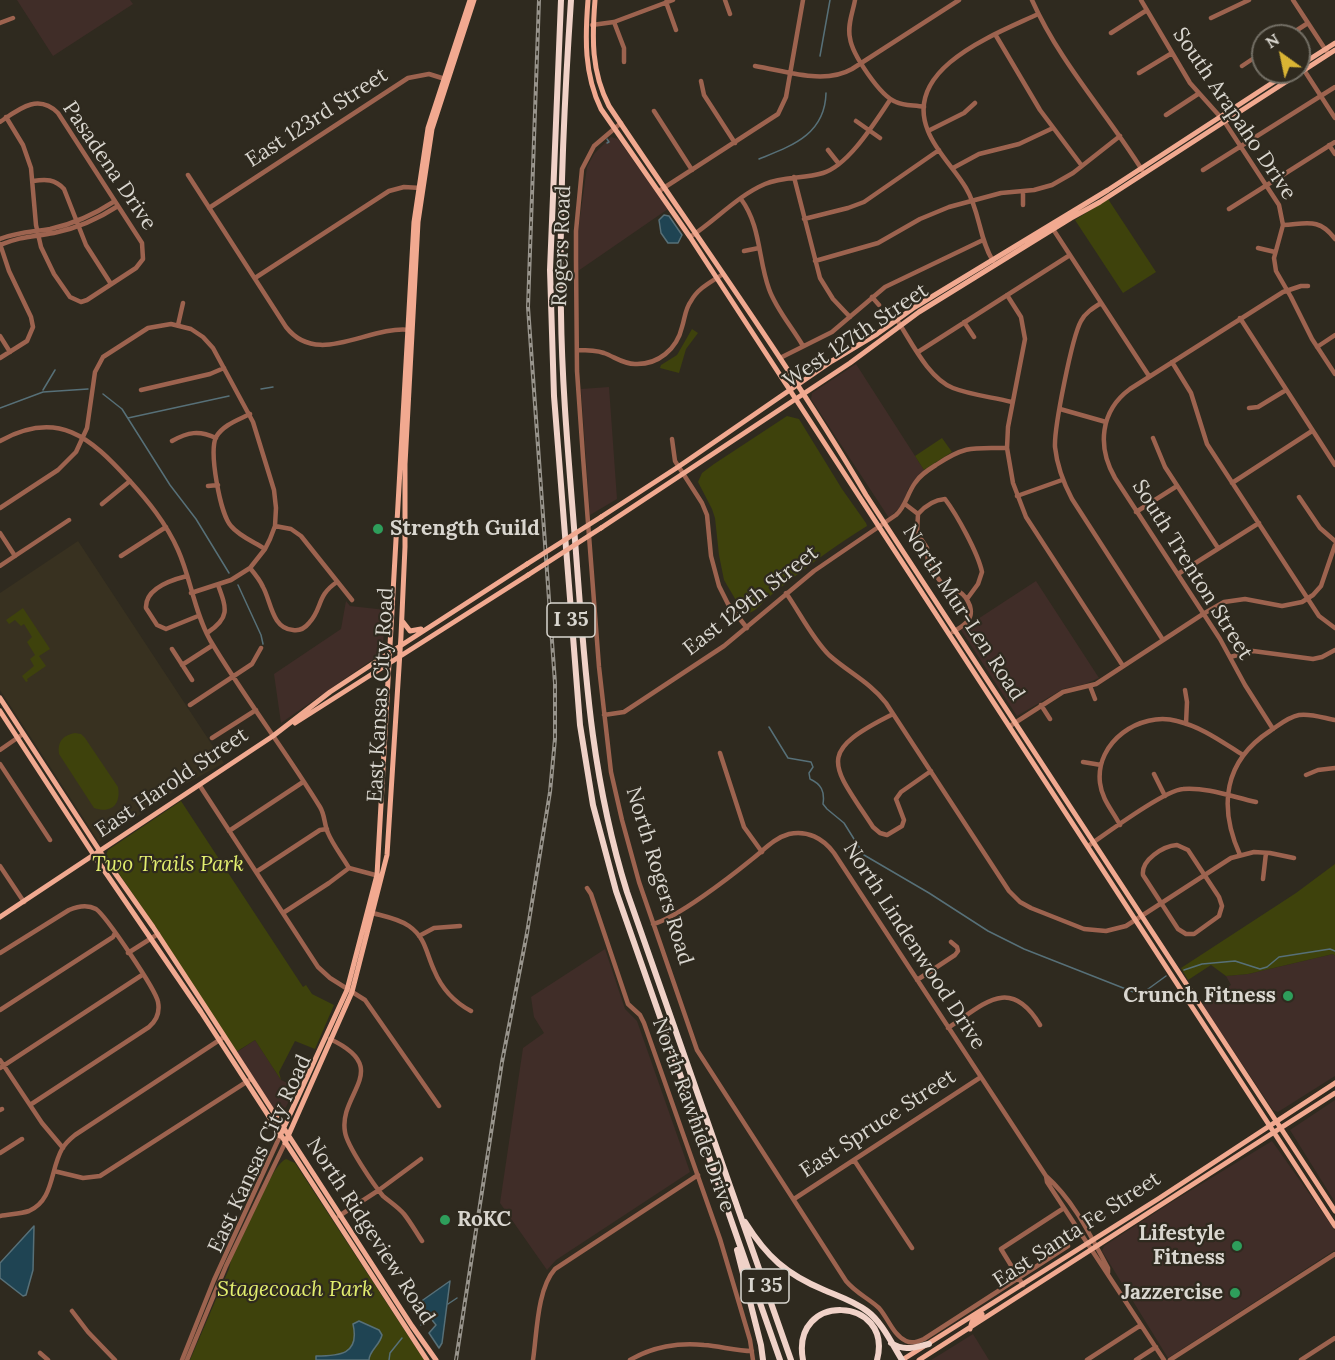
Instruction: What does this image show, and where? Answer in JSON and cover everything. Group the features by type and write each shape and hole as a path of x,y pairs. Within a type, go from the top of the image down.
{"highway":[{"name":"I 35","path":"561,0 552,193 551,332 580,725 593,806 613,882 780,1360"},
{"name":"I 35","path":"571,0 562,206 561,313 565,404 591,735 602,800 624,882 791,1360"},
{"path":"739,1211 756,1240 776,1263 800,1279 866,1311 878,1323 902,1360"},
{"path":"730,1217 763,1360"},
{"path":"803,1360 803,1337 810,1323 826,1312 842,1309 862,1315 873,1327 879,1346 878,1360"},
{"path":"891,1343 909,1350 929,1344"}],"main road":[{"name":"East Kansas City Road","path":"379,876 388,664 421,188 432,129 472,0"},
{"name":"North Mur-Len Road","path":"588,0 586,58 597,100 613,128 662,189"},
{"name":"North Mur-Len Road","path":"595,0 593,48 598,78 605,97 662,189 723,274 803,393 882,525"},
{"name":"West 127th Street","path":"1311,62 1327,52 1335,43"},
{"name":"West 127th Street","path":"1327,52 1335,50"},
{"name":"West 127th Street","path":"1222,119 1272,84"},
{"name":"West 127th Street","path":"400,656 684,474 796,398 942,290 995,263 1276,84"},
{"name":"North Mur-Len Road","path":"693,235 717,278 1091,844 1335,1226"},
{"name":"West 127th Street","path":"400,645 678,466 797,385 899,323"},
{"name":"East Kansas City Road","path":"285,1143 349,991 389,846 402,621 410,330"},
{"path":"402,621 410,632 434,623"},
{"name":"East Harold Street","path":"0,917 200,786 273,736 330,692 400,645"},
{"name":"East Harold Street","path":"273,736 331,702 400,656"},
{"path":"372,675 380,676 387,686"},
{"name":"North Ridgeview Road","path":"0,698 94,855 251,1079 436,1360"},
{"name":"North Ridgeview Road","path":"0,711 21,736 158,934 245,1083 427,1360"},
{"name":"North Mur-Len Road","path":"1139,918 1282,1127 1335,1211"},
{"name":"East Kansas City Road","path":"280,1136 329,1038"},
{"name":"East Santa Fe Street","path":"902,1360 1023,1285 1335,1083"},
{"name":"East Santa Fe Street","path":"919,1360 1335,1093"},
{"path":"1029,1291 1030,1285 1044,1271"},
{"path":"1006,1306 1020,1292 1023,1285"},
{"path":"970,1329 972,1322 992,1304"}],"street":[{"path":"586,25 614,22 665,1 673,0"},
{"path":"725,0 730,14"},
{"path":"662,189 778,114 785,102 804,0"},
{"path":"855,0 849,36 851,44 878,87 890,100 900,104 924,107"},
{"path":"755,66 832,76 847,72 959,0"},
{"path":"1032,0 1075,76 1120,136 1142,170"},
{"name":"South Arapaho Drive","path":"1141,0 1198,94 1222,119 1279,205 1283,225 1275,252 1276,271 1317,347 1335,374"},
{"path":"1211,18 1249,0"},
{"path":"1293,0 1327,52"},
{"path":"665,1 676,30"},
{"path":"1111,33 1147,10"},
{"path":"995,263 983,240 967,189 928,131 924,107 928,90 934,79 951,60 995,34 1038,14"},
{"path":"0,23 14,18"},
{"path":"614,22 624,48 624,63"},
{"path":"995,34 1024,85 1082,166"},
{"path":"1139,73 1172,53"},
{"path":"1242,66 1251,60"},
{"name":"East 123rd Street","path":"210,208 408,78 424,74 446,79"},
{"path":"701,81 704,95 735,143"},
{"path":"1311,82 1335,118"},
{"path":"1203,170 1335,87"},
{"path":"1166,115 1198,94"},
{"path":"693,235 766,183 823,173 839,164 890,100"},
{"name":"Pasadena Drive","path":"32,103 44,104 55,110 142,243 143,259 136,268 84,301 72,298 54,273 41,248 37,233 33,181 27,154 6,117 32,103"},
{"path":"928,131 964,113 975,103"},
{"path":"654,111 692,170"},
{"path":"0,122 6,117"},
{"path":"856,121 880,138"},
{"name":"Rogers Road","path":"577,350 576,231 580,175 594,146 621,123"},
{"path":"953,168 970,158 1025,141 1053,128"},
{"path":"815,261 864,248 886,239 929,215 971,201 1001,193 1052,185 1082,166 1120,136"},
{"path":"1229,209 1335,142"},
{"path":"1329,145 1335,154"},
{"path":"828,150 839,164"},
{"path":"804,219 864,202 939,150"},
{"path":"188,175 290,332 299,339 310,344 328,345 393,329 410,330"},
{"path":"794,177 815,261 826,290 850,317"},
{"path":"33,181 50,180 62,187 67,194 86,245 111,285"},
{"path":"255,278 389,191 404,187 421,188"},
{"path":"1023,191 1023,205"},
{"path":"741,199 753,220 768,288 803,346"},
{"path":"0,358 27,341 33,327 31,317 7,266 0,243 95,220 117,204"},
{"path":"716,208 721,215"},
{"path":"1283,225 1316,224 1328,231 1335,239"},
{"path":"1051,227 1149,376"},
{"path":"780,358 832,332 890,284 983,240"},
{"path":"744,251 759,248"},
{"path":"1258,248 1275,252"},
{"path":"918,352 1070,255"},
{"path":"577,350 596,351 624,362 638,364 653,361 664,355 678,340 691,300 702,288 723,274"},
{"path":"1060,409 1106,422 1110,410 1120,397 1149,376 1287,290 1308,286"},
{"path":"1006,295 1021,317 1025,333 1012,402 1007,448 1017,496 1034,530 1123,666"},
{"path":"872,297 879,305"},
{"path":"178,325 183,303"},
{"path":"1101,303 1086,314 1077,330 1056,424 1055,446 1062,480 1072,499 1163,640"},
{"path":"1240,318 1335,465"},
{"path":"964,322 974,338"},
{"path":"899,323 931,371 946,385 961,391 1012,402"},
{"path":"0,508 63,466 76,452 91,415 95,372 103,357 148,328 163,324 191,329 213,348 250,414 259,436 274,490 276,508 275,526 265,549 250,568 238,577 192,593"},
{"path":"1317,347 1335,335"},
{"path":"0,336 10,352"},
{"name":"North Rogers Road","path":"577,350 583,458 604,715 611,772 622,820 653,924 702,1059 853,1289 879,1308 897,1335 905,1341"},
{"path":"1172,362 1191,393 1207,444 1319,616 1335,628"},
{"path":"141,390 210,374 224,368"},
{"path":"1249,408 1258,407 1286,390"},
{"path":"250,414 225,427 216,438 213,453 224,515 228,523 235,531 265,549"},
{"name":"South Trenton Street","path":"1106,422 1102,439 1105,458 1115,478 1178,574 1273,729"},
{"path":"0,441 18,432 38,428 63,429 84,437 103,451 130,480 166,527 179,553 198,616 213,645 322,810 327,829 349,868 379,876"},
{"path":"1232,483 1312,431"},
{"path":"172,441 192,432 216,438"},
{"path":"1153,438 1160,459 1218,548"},
{"path":"672,439 673,457 707,515 711,556 718,586 728,604 747,628"},
{"name":"East 129th Street","path":"604,715 624,712 724,646 814,571 900,512 913,485 921,476 958,451 969,448 1007,448"},
{"path":"102,504 130,480"},
{"path":"1017,496 1062,480"},
{"path":"208,486 218,485"},
{"path":"1136,512 1177,486"},
{"path":"1012,724 1063,692 1090,687 1224,602 1245,599 1282,606 1294,605 1316,592 1322,582 1335,543 1320,528 1299,497"},
{"path":"952,632 971,618 967,598 958,591 947,591 931,570 928,564 927,548 917,533 918,514 924,507 937,500 945,499 948,503 965,533 982,572 978,584 967,598"},
{"path":"905,504 918,514"},
{"path":"0,566 69,520"},
{"path":"1178,574 1258,523"},
{"path":"275,526 291,530 301,536 352,600"},
{"path":"121,555 166,527"},
{"path":"0,533 15,556"},
{"path":"250,568 263,586 276,620 283,627 291,630 300,629 309,624 322,595 337,582"},
{"path":"187,576 174,580 153,592 148,597 146,608 157,625 166,629 198,616"},
{"path":"207,633 224,619 225,608 218,585"},
{"path":"786,593 822,647 842,666 876,691 1007,888 1020,902 1084,929 1095,931 1117,929 1139,918 1223,863 1240,855 1266,853 1294,858"},
{"path":"182,665 213,645"},
{"path":"190,705 252,664 261,648"},
{"path":"172,650 192,680"},
{"path":"1230,657 1253,651 1313,659 1335,650"},
{"path":"1090,687 1095,699"},
{"path":"1185,690 1186,723"},
{"path":"1041,705 1050,719"},
{"path":"212,738 256,710"},
{"path":"893,714 849,739 838,753 838,772 873,827 887,835 902,826 904,820 896,799 901,792 931,771"},
{"path":"1240,855 1234,842 1228,816 1228,796 1234,769 1243,755 1253,743 1291,718 1301,715 1335,720"},
{"path":"1120,825 1102,794 1101,765 1111,744 1119,735 1134,725 1162,718 1186,723 1215,737 1243,755"},
{"path":"0,750 21,736"},
{"path":"720,753 744,827 762,852"},
{"path":"1083,762 1101,765"},
{"path":"0,764 50,840"},
{"path":"1306,775 1318,770 1335,768"},
{"path":"1154,774 1165,796"},
{"path":"229,831 303,782"},
{"path":"200,786 318,967 330,978 365,1000 439,1106"},
{"path":"1091,844 1165,796 1183,789 1196,789 1256,802"},
{"path":"256,872 320,830 327,829"},
{"name":"North Lindenwood Drive","path":"653,924 668,918 724,881 779,838 793,834 813,836 825,842 1046,1176 1070,1202 1093,1240 1094,1249"},
{"path":"1177,844 1188,850 1221,900 1222,906 1219,916 1194,934 1186,934 1177,927 1161,903 1143,875 1143,867 1149,859 1168,846 1177,844"},
{"path":"1263,879 1266,853"},
{"path":"0,866 24,902"},
{"path":"283,914 349,868"},
{"name":"North Rawhide Drive","path":"587,888 628,1004 640,1015 644,1023 698,1175 720,1239 753,1360"},
{"path":"0,953 64,913 80,906 92,908 99,912 115,933 157,997 159,1009 150,1027 30,1106"},
{"path":"370,913 404,923 419,936 428,949 434,970 442,984 459,1004 471,1011"},
{"path":"419,936 434,928 460,926"},
{"path":"0,1010 113,937 115,933"},
{"path":"128,953 158,934"},
{"path":"917,980 956,955 957,947 951,942"},
{"path":"2,1067 142,975"},
{"path":"948,1028 989,1001 1002,997 1016,999 1023,1003 1030,1009 1040,1025"},
{"path":"329,1038 350,1051 360,1066 361,1080 347,1112 345,1132 351,1147 379,1190 405,1216 422,1241"},
{"path":"0,1216 27,1212 40,1204 48,1191 63,1148 75,1135 221,1039"},
{"path":"0,1060 2,1067 49,1134 63,1148"},
{"name":"East Spruce Street","path":"794,1199 981,1077"},
{"path":"54,1171 83,1178 100,1176 251,1079"},
{"name":"East Kansas City Road","path":"182,1360 214,1280 280,1136"},
{"path":"0,1153 22,1139"},
{"name":"East Kansas City Road","path":"187,1360 226,1266 285,1143"},
{"path":"334,1219 421,1159"},
{"path":"854,1160 912,1248"},
{"path":"533,1360 544,1289 549,1276 555,1269 698,1175"},
{"name":"North Lindenwood Drive","path":"1046,1176 1047,1182 1087,1244 1094,1249 1164,1360"},
{"path":"1023,1285 1001,1249 1064,1208"},
{"name":"East Santa Fe Street","path":"905,1341 916,1342 924,1339 1068,1246"},
{"path":"1170,1360 1335,1254"},
{"path":"72,1311 83,1327 115,1360"},
{"path":"1087,1360 1141,1325"},
{"path":"1301,1360 1309,1358 1335,1338"},
{"path":"630,1360 648,1351 677,1345 706,1345 752,1351"},
{"path":"1136,1360 1156,1347"},
{"path":"40,1353 48,1360"}],"shaded area":[{"path":"17,0 130,0 133,4 53,56"},
{"path":"611,137 618,139 668,209 578,271 578,231 587,167 594,154"},
{"path":"856,364 924,470 908,489 903,504 889,518 811,399 812,393"},
{"path":"609,387 617,499 590,515 581,389"},
{"path":"78,541 224,763 182,786 99,842 0,690 0,593"},
{"path":"1036,581 1099,678 1063,689 1017,716 961,630"},
{"path":"346,601 350,606 386,610 382,653 281,723 274,674 341,629"},
{"path":"605,949 625,1009 637,1021 690,1172 556,1260 547,1270 500,1203 523,1048 544,1033 534,1017 531,997"},
{"path":"1333,954 1335,956 1335,1076 1278,1112 1273,1110 1202,1004 1231,985 1226,976 1248,974"},
{"path":"255,1040 281,1080 296,1087 282,1111 274,1109 237,1052"},
{"path":"1335,1100 1335,1202 1290,1130"},
{"path":"1272,1141 1335,1230 1335,1250 1168,1358 1102,1251 1104,1246"},
{"path":"973,1334 989,1360 931,1360 941,1354"}],"green space":[{"path":"1108,199 1156,272 1123,293 1075,220"},
{"path":"692,329 698,333 686,349 679,373 660,368 677,355"},
{"path":"787,416 799,419 867,526 805,568 755,610 744,614 724,580 715,518 698,482 702,473 714,464"},
{"path":"942,438 952,452 924,470 915,456"},
{"path":"23,608 50,649 39,656 46,666 26,682 22,676 34,666 30,659 35,655 27,642 32,637 24,624 21,626 15,620 9,624 6,620"},
{"path":"75,733 85,738 118,787 116,803 106,810 94,808 59,754 62,740 67,735"},
{"name":"Two Trails Park","path":"181,801 303,987 306,985 312,994 334,1005 315,1049 295,1041 279,1072 281,1080 255,1040 236,1052 106,855 108,850"},
{"path":"1335,864 1335,956 1333,954 1248,974 1226,976 1211,965 1188,980 1181,968 1296,893"},
{"name":"Stagecoach Park","path":"286,1159 295,1163 424,1360 190,1360 248,1221 273,1174"}],"water":[{"path":"664,215 669,216 682,235 678,243 668,243 661,233 659,220"},
{"path":"34,1226 33,1270 26,1295 23,1296 0,1278 0,1263"},
{"path":"450,1281 442,1343 439,1348 429,1333 436,1325 425,1311 418,1315 413,1307"},
{"path":"359,1321 379,1330 382,1335 369,1360 316,1360 316,1356 346,1352 353,1342 353,1324"}],"waterway":[{"path":"820,56 830,0"},
{"path":"759,159 794,143 813,129 820,119 826,93"},
{"path":"607,139 609,142 607,143"},
{"path":"43,390 55,370"},
{"path":"261,389 273,387"},
{"path":"0,408 43,392 88,389"},
{"path":"103,394 122,409 170,485 196,519 229,573"},
{"path":"128,418 229,396"},
{"path":"238,585 263,644"},
{"path":"769,727 788,758 811,762 813,767 809,773 810,779 821,789 823,804 844,823 864,855 988,931 1024,949 1136,993 1144,992 1166,976"},
{"path":"1184,970 1202,964 1235,961 1260,969 1267,967 1279,957 1330,949 1335,951"},
{"path":"448,1304 457,1298"},
{"path":"421,1325 430,1318"},
{"path":"389,1360 390,1353 402,1338"}],"railway":[{"path":"456,1360 502,1062 527,933 550,792 555,739 555,683 528,307 539,0"}],"place":[{"name":"Strength Guild","path":"378,529"},
{"name":"Crunch Fitness","path":"1288,996"},
{"name":"RoKC","path":"445,1220"},
{"name":"Lifestyle Fitness","path":"1237,1246"},
{"name":"Jazzercise","path":"1235,1293"}]}
